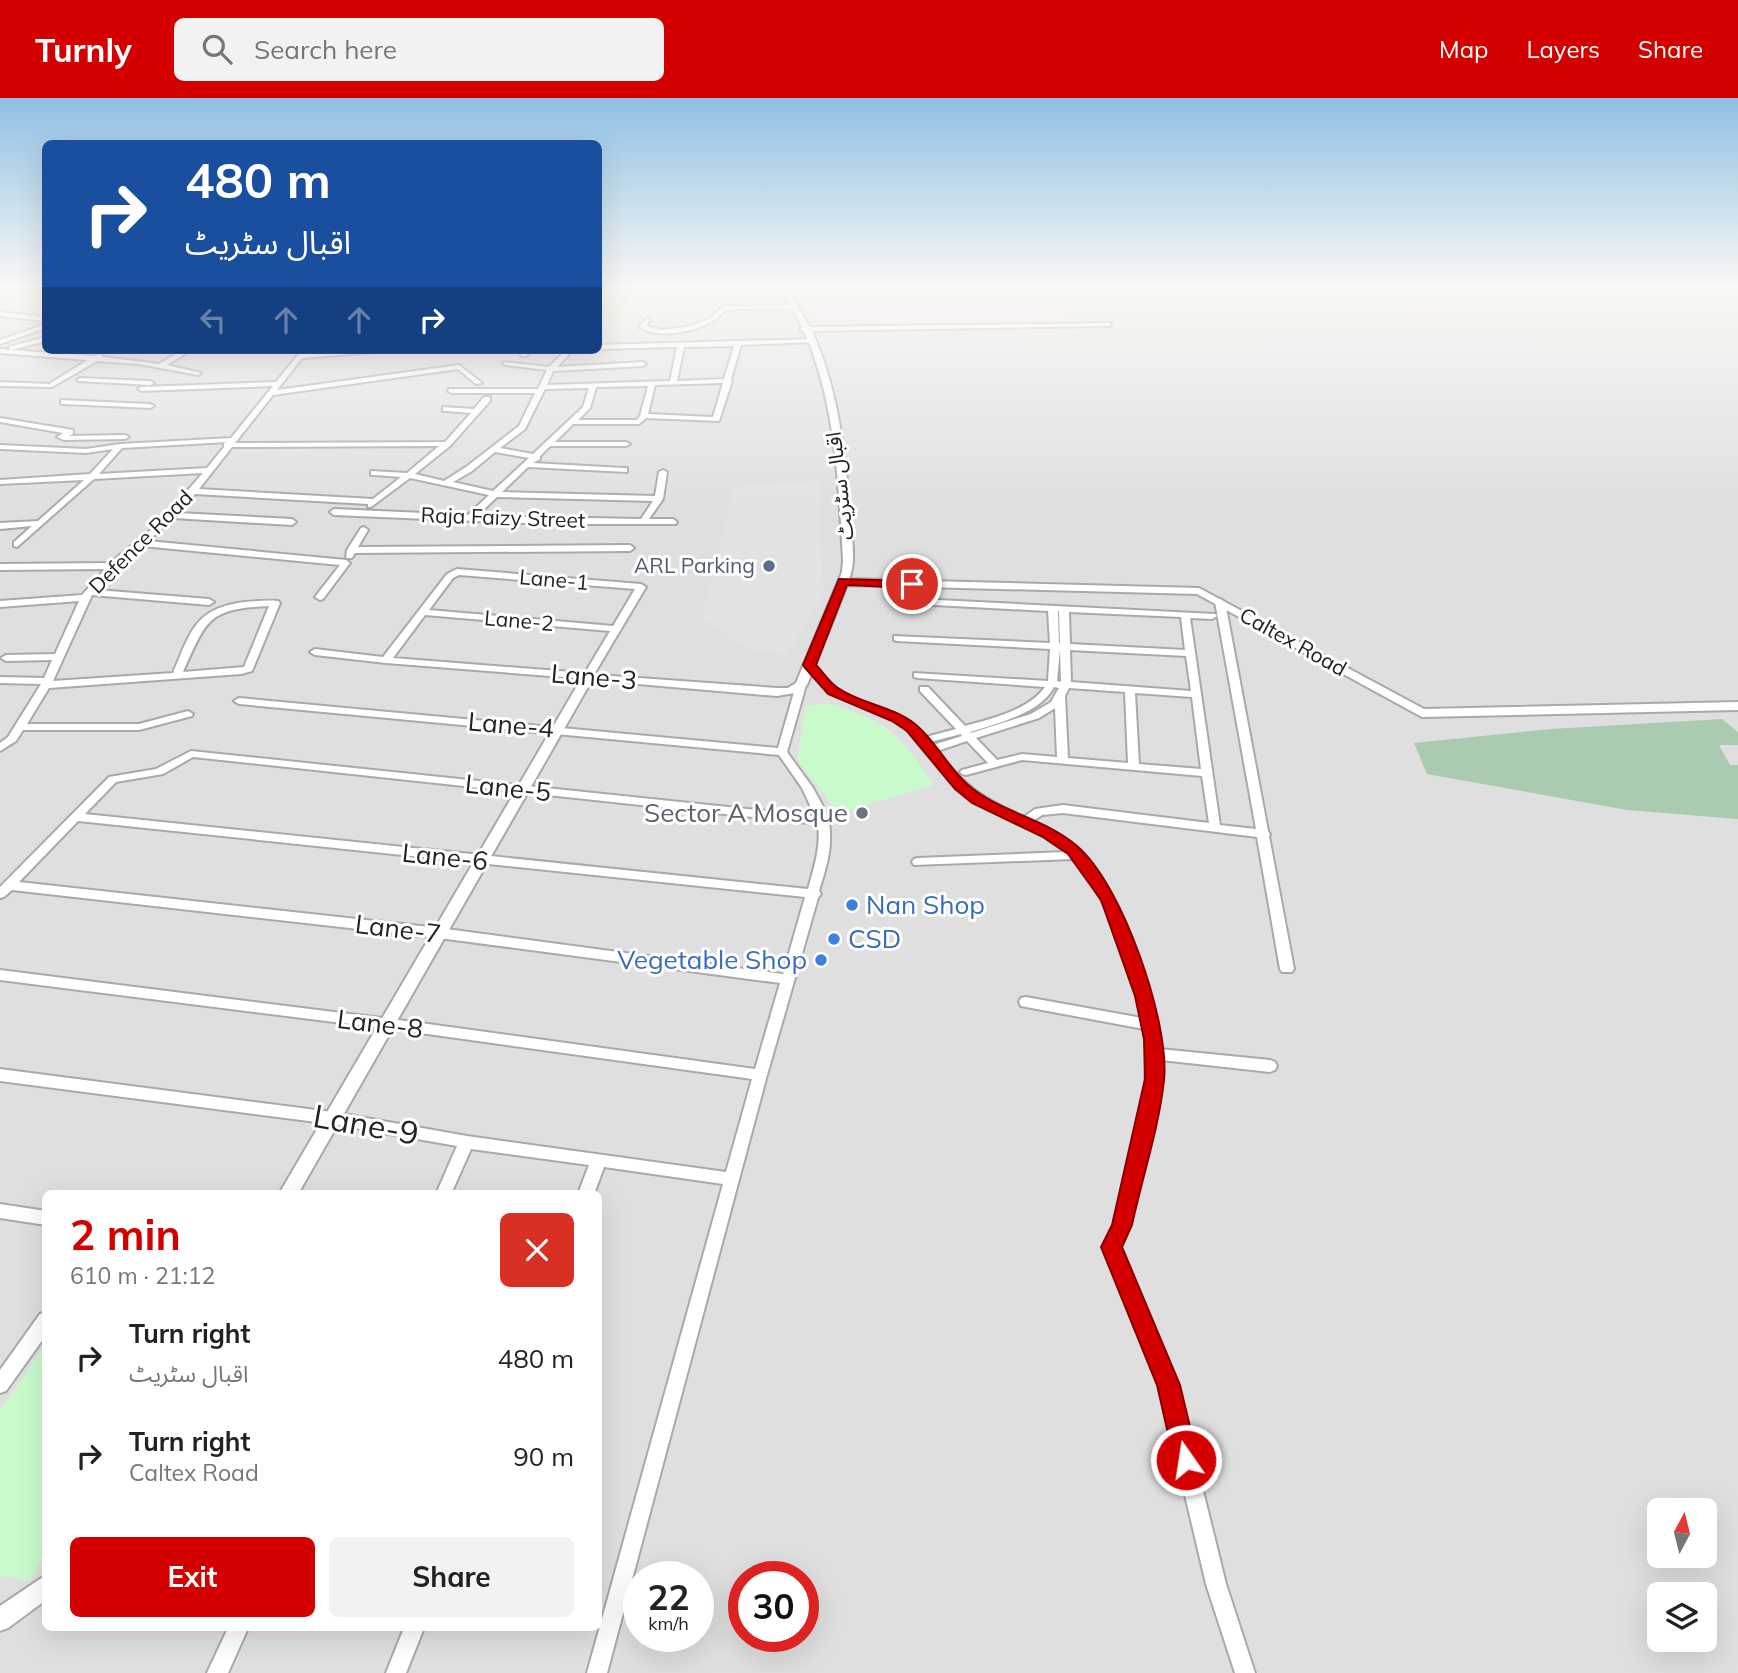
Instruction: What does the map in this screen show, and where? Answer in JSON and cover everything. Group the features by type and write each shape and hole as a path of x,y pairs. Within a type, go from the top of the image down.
{"street":[{"path":"0,384 50,386 92,360"},
{"path":"126,360 198,371 170,390"},
{"path":"162,365 170,360"},
{"name":"Defence Road","path":"0,748 20,727 46,683 88,595 112,566 172,514 193,491 296,360"},
{"path":"446,482 495,450 522,427 551,369 560,360"},
{"path":"673,383 678,360"},
{"path":"645,416 714,423 734,360"},
{"name":"اقبال سٹریٹ","path":"801,685 843,582 848,559 831,410 817,360"},
{"path":"506,363 551,369 643,364"},
{"path":"270,393 459,367 478,383"},
{"path":"209,385 220,374"},
{"path":"80,380 150,383 122,405"},
{"path":"452,391 729,381"},
{"path":"142,389 277,384"},
{"path":"572,422 639,422 645,416 652,384"},
{"path":"0,394 14,386"},
{"path":"471,517 586,408 593,386"},
{"path":"361,513 447,444 486,399"},
{"path":"64,402 150,406"},
{"path":"446,409 476,411"},
{"path":"0,420 70,432 61,437 64,438 122,442 447,444"},
{"path":"0,447 86,451 122,442"},
{"path":"17,544 93,476 122,442"},
{"path":"549,444 626,444"},
{"path":"495,450 537,457"},
{"path":"527,465 624,470"},
{"path":"0,482 208,470"},
{"path":"643,522 659,499 663,472"},
{"path":"374,473 408,475 495,494 659,499"},
{"path":"193,491 375,502"},
{"name":"Raja Faizy Street","path":"334,512 673,522"},
{"path":"172,514 292,522"},
{"path":"0,526 39,523"},
{"path":"320,597 346,563 364,530"},
{"path":"139,543 346,563"},
{"path":"351,550 630,548"},
{"path":"0,567 112,566"},
{"name":"Lane-1","path":"421,612 450,576 467,572 641,587"},
{"name":"Caltex Road","path":"843,582 1199,591 1422,713 1738,706"},
{"path":"290,1190 641,587"},
{"path":"0,604 88,595 209,602"},
{"path":"899,601 1212,615"},
{"path":"1220,602 1287,969"},
{"path":"0,680 46,683 177,676 248,669 275,603 231,605 214,611 198,627 177,676"},
{"path":"966,733 1012,715 1046,694 1052,684 1059,609"},
{"path":"1059,609 1065,647 1063,761"},
{"path":"386,660 421,612"},
{"name":"Lane-2","path":"421,612 617,629"},
{"path":"1185,614 1215,827"},
{"path":"897,638 1190,653"},
{"name":"Lane-3","path":"315,652 777,692 801,685"},
{"path":"6,658 59,657"},
{"path":"810,665 832,691 897,718 927,745 960,786 977,800 1049,834 1077,855 1108,899 1144,996 1154,1054 1154,1079 1122,1225 1111,1247 1168,1385 1216,1584 1245,1673"},
{"path":"918,675 1052,684 1063,691 1130,690 1196,694"},
{"path":"597,1673 760,1075 815,894 826,843 825,821 782,752 801,685"},
{"path":"924,689 993,762"},
{"path":"1130,690 1134,767"},
{"path":"927,745 1047,711 1063,691"},
{"name":"Lane-4","path":"239,701 782,752"},
{"path":"20,727 139,727 188,715"},
{"name":"Lane-5","path":"76,817 113,779 159,772 191,754 825,821"},
{"path":"966,772 993,762 1022,757 1207,773"},
{"path":"1024,822 1039,812 1063,809 1264,834"},
{"path":"4,890 76,817"},
{"name":"Lane-6","path":"76,817 815,894"},
{"path":"918,862 1077,855"},
{"name":"Lane-7","path":"4,890 439,933 787,979"},
{"name":"Lane-8","path":"0,975 760,1075"},
{"path":"1026,1002 1150,1025"},
{"path":"1154,1054 1270,1066"},
{"name":"Lane-9","path":"0,1075 332,1118 467,1142 732,1179"},
{"path":"445,1190 467,1142"},
{"path":"588,1190 599,1160"},
{"path":"0,1211 42,1217"},
{"path":"0,1385 42,1327"},
{"path":"0,1620 42,1589"},
{"path":"217,1673 237,1631"},
{"path":"396,1673 413,1631"}],"shaded area":[{"path":"0,360 1738,360 1738,1673 0,1673"},
{"name":"ARL Parking","path":"819,482 823,595 787,655 745,649 702,617 734,486"}],"green space":[{"path":"827,703 865,717 891,732 911,753 934,785 838,813 797,759 806,706"},
{"path":"1722,719 1738,732 1738,745 1719,745 1730,765 1738,765 1738,819 1627,810 1427,774 1414,743 1551,729"},
{"path":"42,1348 42,1559 30,1581 0,1576 0,1411"}],"place":[{"name":"ARL Parking","path":"769,566"},
{"name":"Sector A Mosque","path":"862,813"},
{"name":"Nan Shop","path":"852,905"},
{"name":"CSD","path":"834,939"},
{"name":"Vegetable Shop","path":"821,960"}],"route":[{"path":"912,584 843,582 810,665 832,691 897,718 911,728 960,786 977,800 1049,834 1073,851 1108,899 1144,996 1153,1039 1154,1079 1122,1225 1111,1247 1168,1385 1186,1460"}]}
